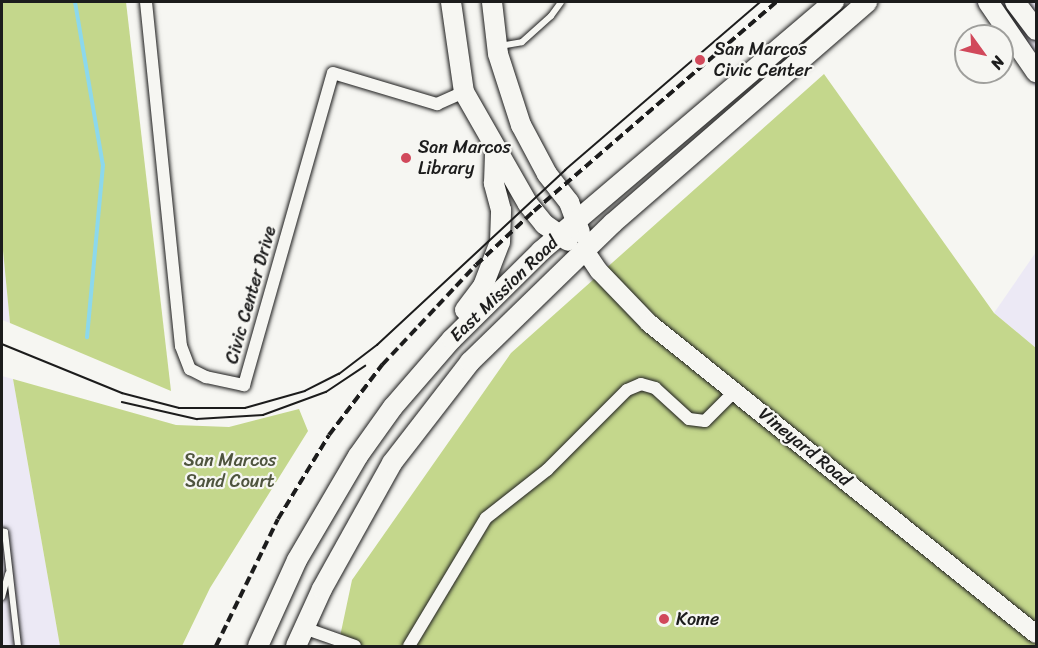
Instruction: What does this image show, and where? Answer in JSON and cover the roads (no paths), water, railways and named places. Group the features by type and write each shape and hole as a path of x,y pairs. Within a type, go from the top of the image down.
{"main road":[{"path":"450,2 464,92 528,204 559,236 584,249"},
{"path":"492,2 496,47 521,125 577,221 584,249"},
{"name":"East Mission Road","path":"258,646 318,522 393,407 497,293 559,236 834,2"},
{"name":"East Mission Road","path":"296,646 375,494 417,428 508,321 584,249 867,2"},
{"path":"988,2 1036,72"},
{"path":"1016,2 1036,30"},
{"path":"393,407 445,332 470,304 491,270 500,242 501,210 494,183 495,149"},
{"name":"Vineyard Road","path":"584,249 598,271 649,322 1036,634"}],"street":[{"name":"Civic Center Drive","path":"147,2 181,346 190,369 206,377 244,385 333,73 437,104 464,92"},
{"path":"409,646 486,518 547,470 627,390 641,384 655,388 690,419 705,421 735,391"},
{"path":"304,628 355,646"}],"lane":[{"path":"496,47 522,42 551,16 561,2"},
{"path":"2,531 5,532 18,646"},
{"path":"2,597 9,570"}],"waterway":[{"path":"75,2 103,165 87,337"}],"tram line":[{"path":"2,344 122,393 179,408 245,408 305,391 339,374 377,345 565,170 760,2"},
{"path":"122,402 197,419 263,415 326,392 365,366"}],"railway":[{"path":"216,646 278,519 329,435 382,365 476,265 534,211 776,2"}],"place":[{"name":"San Marcos Civic Center","path":"700,60"},
{"name":"San Marcos Library","path":"406,158"},
{"name":"Kome","path":"664,619"}],"park label":[{"name":"San Marcos Sand Court","path":"230,471"}]}
